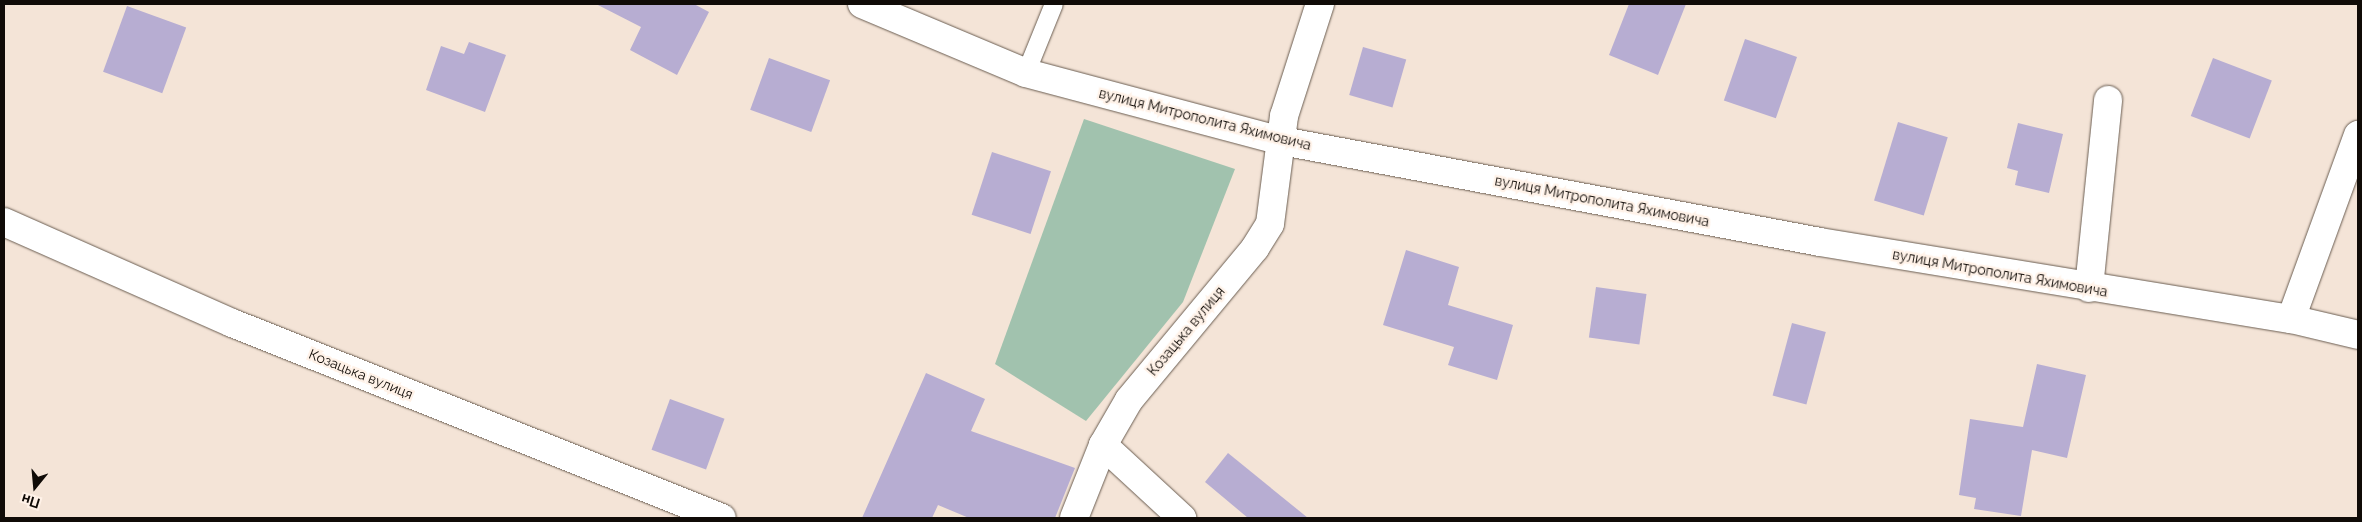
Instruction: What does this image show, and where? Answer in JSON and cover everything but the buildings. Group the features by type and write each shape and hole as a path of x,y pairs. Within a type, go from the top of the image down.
{"street":[{"name":"вулиця Митрополита Яхимовича","path":"862,4 1026,73 1282,141 1820,242 2089,288 2291,319 2358,335"},
{"name":"Козацька вулиця","path":"1074,518 1102,445 1129,400 1255,248 1270,224 1290,91 1320,4"},
{"path":"2089,288 2108,100"},
{"path":"2291,319 2358,135"},
{"name":"Козацька вулиця","path":"4,222 232,323 722,518"},
{"path":"1102,445 1182,518"}],"lane":[{"path":"1026,73 1054,4"}],"green space":[{"path":"1084,119 1235,169 1183,302 1086,421 995,364"}]}
